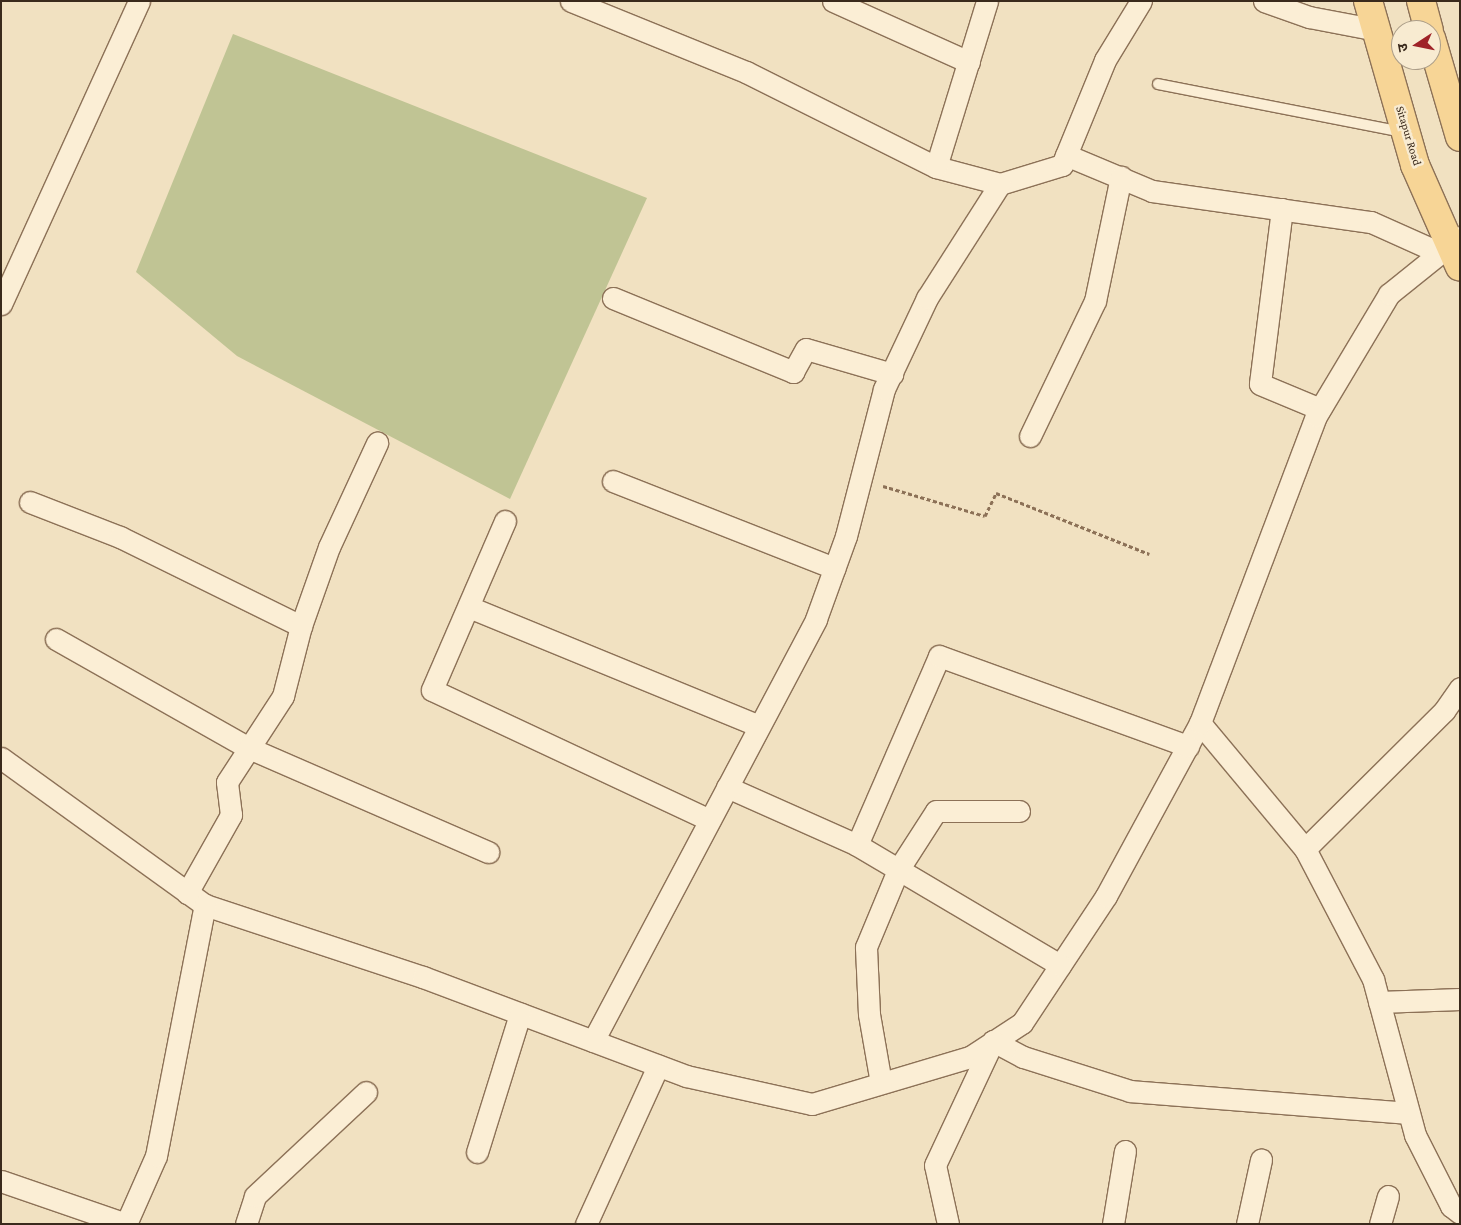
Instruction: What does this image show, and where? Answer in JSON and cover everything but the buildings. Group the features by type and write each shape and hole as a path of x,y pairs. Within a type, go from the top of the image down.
{"main road":[{"name":"Sitapur Road","path":"1368,1 1416,165 1452,250"},
{"path":"1421,1 1426,20"},
{"path":"1440,70 1460,136"}],"street":[{"path":"1,304 139,1"},
{"path":"571,1 746,72 936,167 1000,184 1062,165 1105,60 1136,3"},
{"path":"833,1 968,62"},
{"path":"936,167 987,1"},
{"path":"1264,1 1309,17 1377,30"},
{"path":"1066,155 1152,191 1370,222 1452,250"},
{"path":"1030,436 1095,301 1121,177"},
{"path":"593,1041 816,619 861,480 884,389 928,298 1000,184"},
{"path":"1282,209 1260,384 1320,409"},
{"path":"1,758 205,905 423,977 686,1076 812,1104 970,1056 1022,1023 1106,896 1200,723 1320,409 1389,294 1452,250"},
{"path":"613,298 793,372 806,348 892,374"},
{"path":"188,893 231,815 228,782 283,696 301,626 329,547 378,443"},
{"path":"613,481 834,568"},
{"path":"30,502 120,537 301,626"},
{"path":"505,520 432,690 709,820"},
{"path":"469,607 759,726"},
{"path":"56,639 249,748 488,852"},
{"path":"856,845 939,656 1188,746"},
{"path":"1305,849 1444,712 1460,688"},
{"path":"1200,723 1305,849 1373,979 1408,1113 1419,1144 1451,1206 1460,1214"},
{"path":"727,787 856,845 1060,966"},
{"path":"881,1083 869,1014 866,947 898,870 936,811 1019,811"},
{"path":"1,1181 126,1224 156,1156 205,905"},
{"path":"1379,1002 1460,998"},
{"path":"477,1152 520,1014"},
{"path":"993,1041 1023,1057 1130,1091 1408,1113"},
{"path":"948,1224 935,1165 993,1041"},
{"path":"586,1224 658,1066"},
{"path":"246,1224 256,1196 366,1092"},
{"path":"1112,1224 1125,1151"},
{"path":"1247,1224 1261,1160"},
{"path":"1380,1224 1388,1196"}],"lane":[{"path":"1158,84 1289,107 1406,133"}],"path":[{"path":"861,480 984,516 996,493 1149,554"}],"green space":[{"path":"233,34 647,198 510,499 237,356 136,272"}]}
